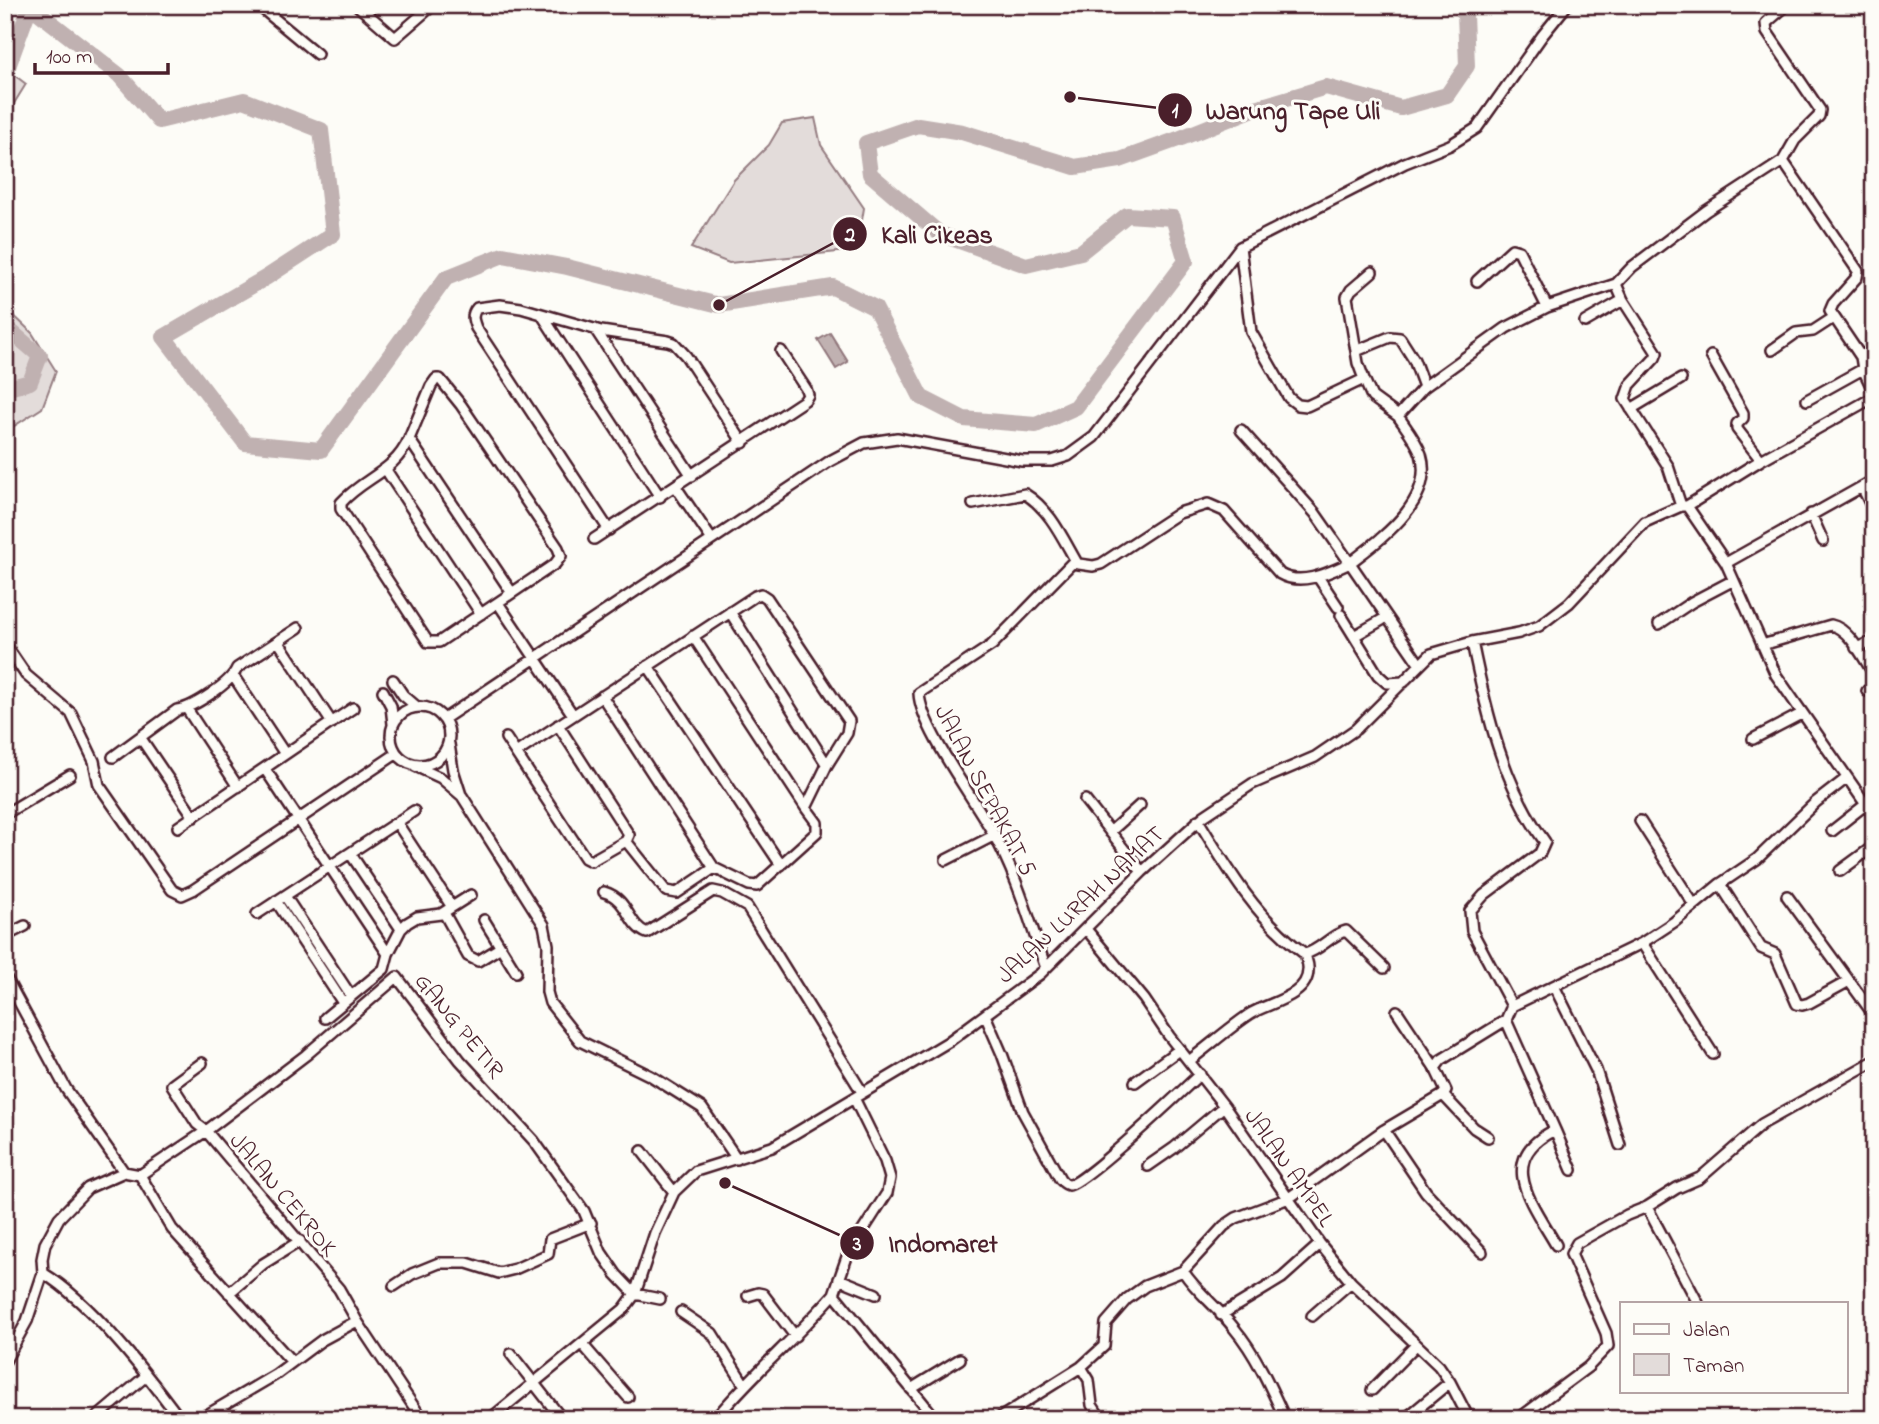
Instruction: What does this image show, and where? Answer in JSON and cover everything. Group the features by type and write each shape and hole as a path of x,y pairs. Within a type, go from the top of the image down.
{"street":[{"path":"258,5 317,54"},
{"path":"357,5 395,38 433,5"},
{"path":"444,719 830,461 864,443 897,438 1022,461 1052,461 1068,456 1094,437 1240,247 1405,163 1450,145 1476,128 1567,5"},
{"path":"1371,272 1347,297 1356,351 1372,397 1398,416 1424,387 1506,328 1547,307 1616,284 1632,267 1706,211 1783,161 1795,139 1819,116 1820,110 1768,32 1766,23 1787,5"},
{"path":"1783,161 1858,271 1857,277 1830,311 1861,357 1874,395"},
{"path":"1240,247 1251,332 1289,398 1298,405 1307,406 1364,379"},
{"path":"1477,281 1512,249 1519,251 1547,307"},
{"path":"1616,284 1623,300 1657,353 1626,393 1625,399 1668,466 1684,506 1726,563 1776,675 1874,816"},
{"path":"1585,321 1623,300"},
{"path":"609,530 476,328 472,318 477,308 500,305 595,329 674,343 686,356 743,443"},
{"path":"542,315 660,497"},
{"path":"1772,350 1796,332 1813,331 1833,318"},
{"path":"595,329 692,476"},
{"path":"1356,351 1390,337 1399,338 1413,360 1424,387"},
{"path":"1861,357 1874,348"},
{"path":"594,539 805,400 808,395 781,351"},
{"path":"1711,356 1743,413 1737,429 1762,460"},
{"path":"1807,400 1863,369"},
{"path":"440,379 461,405 561,556 555,564 439,642 431,643 426,640 341,509 341,503 346,497 386,470 404,451 409,439 434,381 440,379"},
{"path":"1631,409 1681,379"},
{"name":"JALAN LURAH NAMAT","path":"490,1419 611,1322 635,1294 655,1233 674,1192 696,1171 772,1147 948,1042 1046,968 1198,820 1252,784 1315,757 1356,729 1431,654 1539,626 1569,603 1644,522 1684,506 1874,395"},
{"name":"JALAN SEPAKAT 5","path":"1046,968 1018,888 995,835 942,748 919,705 919,693 992,645 1072,563 1093,566 1101,564 1179,513 1208,504 1224,511 1280,574 1288,579 1318,577 1350,563 1378,542 1410,508 1422,488 1421,454 1398,416"},
{"path":"1241,430 1315,513 1420,665"},
{"path":"409,439 512,593"},
{"path":"386,470 481,614"},
{"path":"1726,563 1874,480"},
{"path":"1862,486 1874,511"},
{"path":"676,487 712,540"},
{"path":"973,504 1025,494 1037,502 1047,514 1077,563"},
{"path":"1811,514 1823,541"},
{"path":"1318,577 1382,679 1387,683 1404,682"},
{"path":"1659,624 1692,602 1732,581"},
{"path":"516,753 761,594 849,721 847,733 827,765 806,808"},
{"path":"498,603 573,715"},
{"path":"730,612 827,765"},
{"path":"1354,636 1382,621"},
{"path":"1762,645 1831,625 1838,626 1874,674"},
{"path":"113,757 177,710 187,709 234,677 237,668 298,628"},
{"path":"602,696 714,868 749,885 757,886 817,832 817,823 693,636"},
{"path":"278,641 332,723"},
{"path":"1856,648 1874,641"},
{"path":"1472,642 1485,709 1516,791 1530,822 1545,842 1540,853 1484,895 1470,911 1472,931 1511,1006"},
{"path":"5,644 26,675 71,713 94,761 99,785 172,890 182,895 396,754"},
{"path":"648,666 780,865"},
{"path":"234,677 285,754"},
{"path":"393,680 403,695 417,707"},
{"path":"383,691 391,706 393,724"},
{"path":"462,796 441,778 404,761 396,754 390,734 398,715 417,707 427,708 444,719 449,730 453,770 462,796 544,925 548,945 547,992 550,1003 580,1041 651,1076 702,1108 737,1159"},
{"path":"178,827 353,708"},
{"path":"187,709 237,787"},
{"path":"1753,739 1801,714"},
{"path":"506,738 585,858 591,861 626,841 629,835 627,828 558,725"},
{"path":"141,737 194,817"},
{"path":"415,765 437,761 445,752 449,741"},
{"path":"265,769 388,954"},
{"path":"5,814 70,775"},
{"path":"1434,1068 1441,1060 1506,1020 1511,1006 1642,943 1757,859 1816,802 1847,778"},
{"path":"1085,800 1142,872"},
{"path":"1110,832 1140,805"},
{"path":"1832,831 1865,805"},
{"path":"257,914 414,811"},
{"path":"1189,1061 1252,1013 1282,1001 1297,991 1306,979 1308,970 1305,954 1288,942 1254,905 1235,880 1198,820"},
{"path":"1640,821 1694,905"},
{"path":"397,823 448,910 468,956 478,961 500,947"},
{"path":"946,860 995,835"},
{"path":"626,841 666,891 671,893 677,893 714,868"},
{"path":"1840,871 1874,846"},
{"path":"350,853 401,929"},
{"path":"1720,884 1761,948 1775,954 1797,1004 1805,1004 1849,981"},
{"path":"604,892 614,895 640,930 647,933 713,891 747,907 858,1095 890,1178 887,1193 848,1254 834,1294 795,1336 744,1384 715,1419"},
{"path":"325,1018 384,969 388,954 401,929 417,917 448,910 471,895"},
{"path":"1787,896 1874,1015"},
{"path":"280,898 319,947 351,996"},
{"path":"280,898 310,953 342,1003"},
{"path":"484,920 516,972"},
{"path":"5,936 25,926"},
{"name":"JALAN AMPEL","path":"1086,929 1144,999 1224,1106 1320,1244 1351,1282 1438,1366 1450,1382 1469,1419"},
{"path":"1305,954 1313,952 1346,931 1384,968"},
{"path":"1642,943 1713,1054"},
{"path":"310,953 319,947"},
{"path":"1874,953 1874,963"},
{"path":"5,976 66,1089 124,1172"},
{"name":"GANG PETIR","path":"206,1131 315,1048 397,977 467,1069 534,1141 591,1223 608,1263 635,1294"},
{"path":"1554,986 1596,1070 1620,1145"},
{"path":"998,1419 1081,1367 1104,1346 1106,1323 1127,1299 1145,1286 1183,1271 1224,1226 1236,1218 1289,1198 1384,1130 1443,1096 1446,1091 1434,1068 1397,1012"},
{"path":"985,1015 1029,1126 1060,1179 1067,1185 1088,1174 1200,1074"},
{"path":"1506,1020 1572,1170"},
{"path":"1135,1082 1180,1049"},
{"path":"1518,1419 1588,1367 1606,1350 1609,1341 1571,1254 1577,1243 1700,1178 1762,1125 1874,1061"},
{"path":"202,1063 172,1085 197,1124 206,1131"},
{"path":"1443,1096 1474,1128 1488,1137"},
{"path":"1148,1166 1224,1106"},
{"path":"1384,1130 1426,1192 1482,1252"},
{"path":"1555,1130 1539,1138 1529,1151 1521,1175 1525,1193 1556,1245"},
{"name":"JALAN CEKROK","path":"140,1175 206,1131 339,1289 422,1419"},
{"path":"642,1151 674,1192"},
{"path":"5,1361 27,1321 43,1273 45,1244 60,1218 88,1188 124,1172 140,1175 172,1229 292,1363"},
{"path":"1647,1207 1697,1302"},
{"path":"394,1286 412,1274 439,1263 467,1263 499,1273 515,1269 545,1256 550,1251 549,1241 554,1236 591,1223"},
{"path":"229,1293 263,1264 300,1241"},
{"path":"1221,1315 1282,1278 1320,1244"},
{"path":"1183,1271 1194,1289 1234,1327 1263,1373 1285,1419"},
{"path":"43,1273 72,1294 146,1376 180,1419"},
{"path":"839,1279 876,1294"},
{"path":"1312,1316 1351,1282"},
{"path":"635,1294 660,1299"},
{"path":"748,1296 763,1294 795,1336"},
{"path":"834,1294 936,1419"},
{"path":"681,1312 712,1333 744,1384"},
{"path":"200,1419 292,1363 322,1340 357,1321"},
{"path":"583,1345 628,1397"},
{"path":"1372,1390 1416,1345"},
{"path":"511,1354 562,1419"},
{"path":"911,1389 960,1359"},
{"path":"1081,1367 1089,1380 1092,1405 1101,1419"},
{"path":"95,1419 146,1376"},
{"path":"1405,1419 1450,1382"}],"green space":[{"path":"5,68 26,84 5,118"},
{"path":"815,118 821,145 864,208 857,250 729,263 691,248 734,180 769,145 782,123"},
{"path":"5,307 32,333 56,371 42,408 5,429"}],"shaded area":[{"path":"830,333 848,362 836,369 818,340"}],"waterway":[{"path":"5,75 30,6 119,75 159,121 244,100 321,130 333,234 267,277 164,337 245,443 321,450 446,278 503,255 567,267 719,305 833,287 875,308 921,397 964,419 1036,425 1076,407 1186,261 1173,218 1127,215 1081,252 1026,265 940,234 870,174 866,143 918,125 962,132 1075,167 1120,160 1256,108 1326,87 1401,108 1447,95 1467,66 1465,14 1459,5"},
{"path":"5,331 13,333 40,356 30,382 5,389"}],"place":[{"name":"Warung Tape Uli","path":"1070,97"},
{"name":"Kali Cikeas","path":"719,305"},
{"name":"Indomaret","path":"725,1183"}]}
